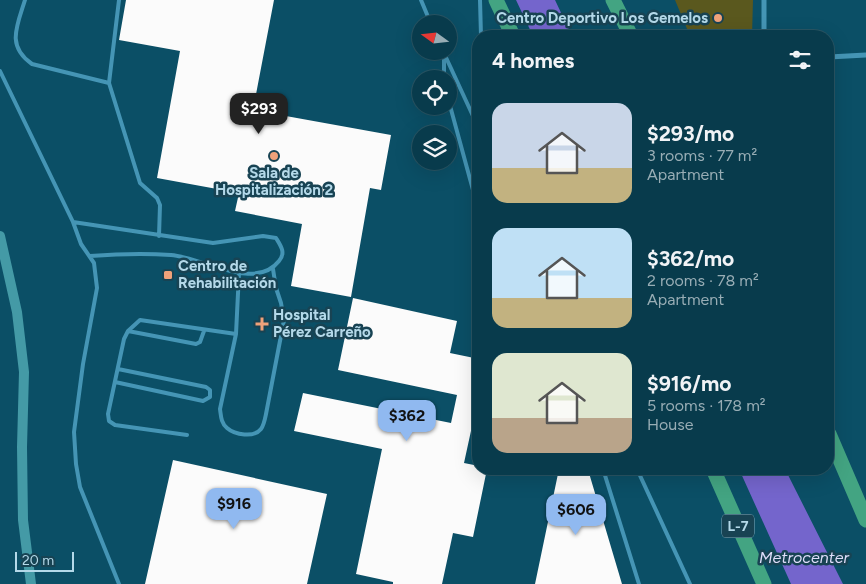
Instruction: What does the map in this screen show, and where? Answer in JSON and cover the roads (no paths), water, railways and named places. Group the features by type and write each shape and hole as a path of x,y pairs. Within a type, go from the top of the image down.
{"highway":[{"path":"496,0 510,30"},
{"path":"614,0 628,30"},
{"path":"834,446 866,520"},
{"name":"L-7","path":"716,475 764,584"}],"main road":[{"path":"0,236 17,312 24,372 23,520 31,584"}],"street":[{"path":"764,0 764,30"},
{"path":"834,57 866,55"}],"lane":[{"path":"25,0 15,36 17,48 24,58 32,64 109,83"},
{"path":"119,0 109,83 140,183 157,198 160,205 159,236"},
{"path":"421,0 427,15"},
{"path":"480,0 481,30"},
{"path":"447,60 472,113"},
{"path":"0,71 73,222 81,244 94,263 97,288 83,364 74,432 76,464 80,487 119,584"},
{"path":"453,115 472,186"},
{"path":"73,222 213,243 262,236 276,238 283,248 282,257 273,269 261,273 239,273 173,255 114,254 90,256"},
{"path":"239,273 236,334 220,409 221,420 226,428 238,433 251,435 262,428 284,320 273,269"},
{"path":"186,435 115,425 110,421 108,414 124,339 133,324 140,320 204,331 236,334"},
{"path":"128,331 196,344 200,342 204,331"},
{"path":"115,382 203,401 210,397 211,392 206,387 118,369"},
{"path":"605,475 640,584"},
{"path":"640,475 690,584"}],"water":[{"path":"516,0 555,0 569,30 530,30"},
{"name":"Metrocenter","path":"742,475 788,475 843,584 791,584"}],"place":[{"name":"Centro Deportivo Los Gemelos","path":"718,18"},
{"name":"Sala de Hospitalización 2","path":"274,156"},
{"name":"Centro de Rehabilitación","path":"168,275"},
{"name":"Hospital Pérez Carreño","path":"262,324"}]}
